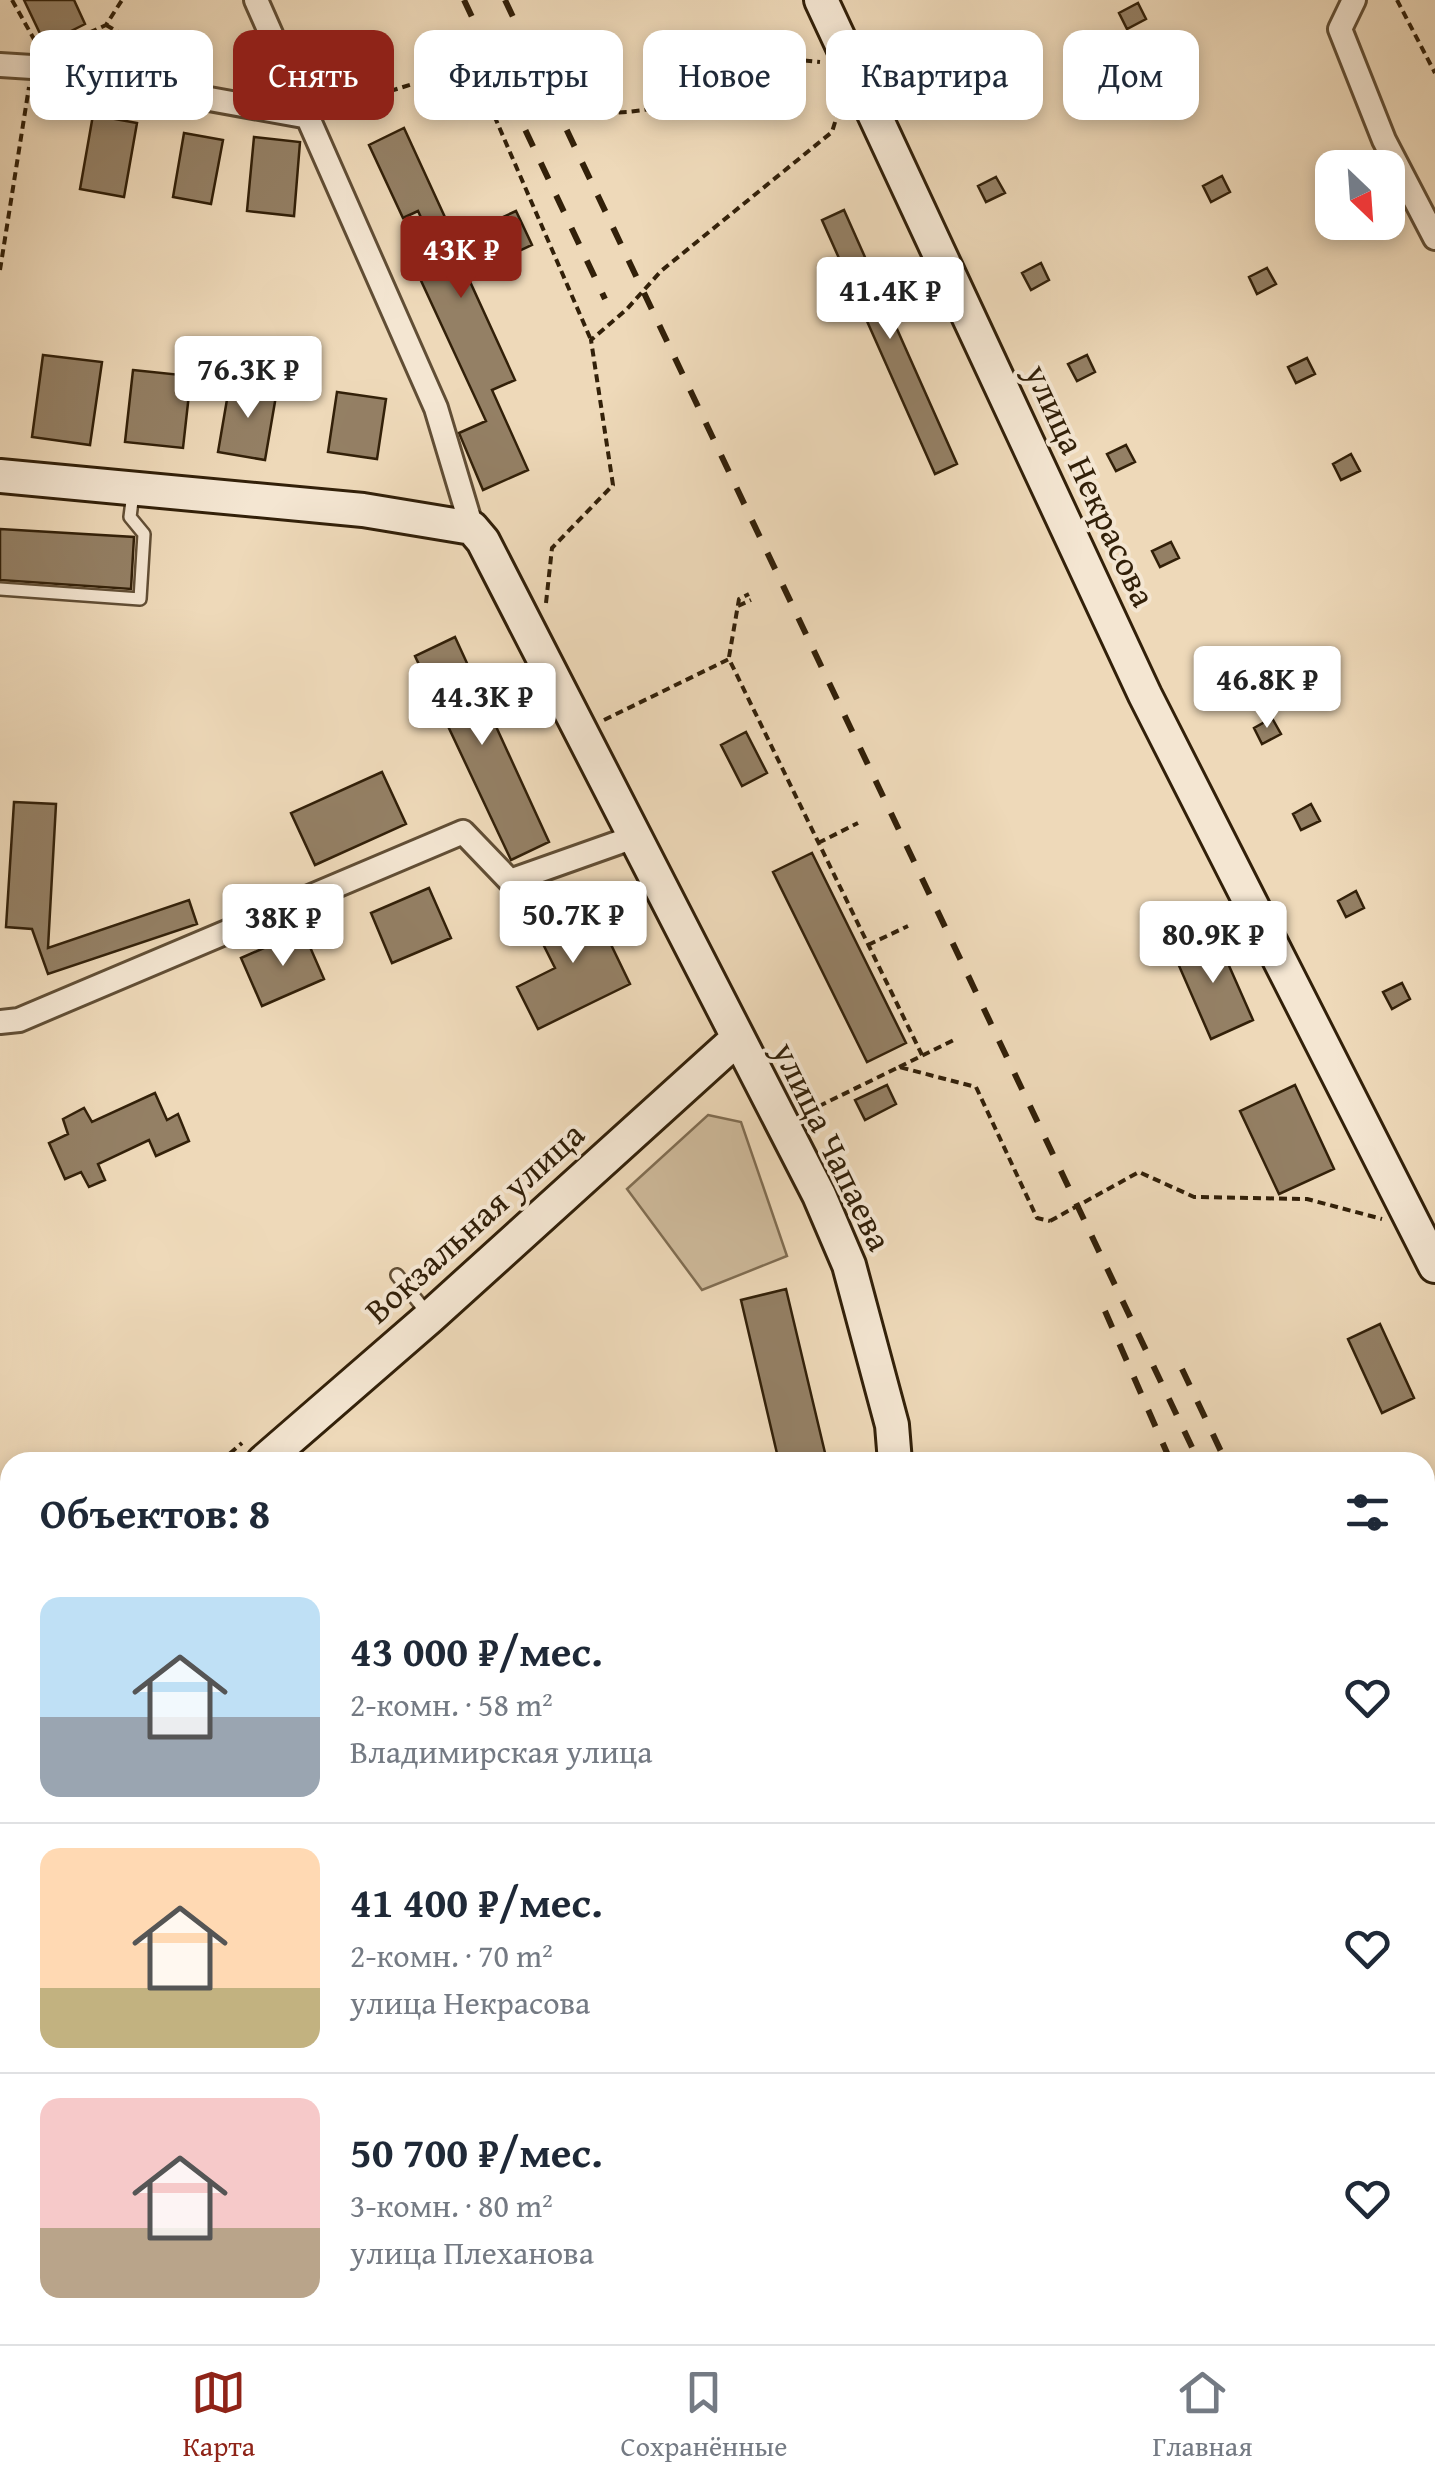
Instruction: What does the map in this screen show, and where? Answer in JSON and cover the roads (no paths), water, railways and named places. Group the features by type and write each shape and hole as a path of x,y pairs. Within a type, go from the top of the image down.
{"street":[{"path":"256,0 270,30"},
{"name":"улица Некрасова","path":"821,0 1145,694 1429,1251"},
{"path":"1354,0 1340,29 1384,140 1435,238"},
{"path":"0,65 32,67 233,103"},
{"path":"0,476 363,510 472,528 436,408 310,120"},
{"name":"улица Чапаева","path":"472,528 483,542 636,836 819,1195 849,1265 888,1406 894,1452"},
{"path":"0,1022 19,1020 463,832 510,882 636,836"},
{"name":"Вокзальная улица","path":"274,1452 430,1317 738,1039"}],"lane":[{"path":"0,590 140,598 144,534 130,517 133,488"},
{"path":"397,1275 430,1317"}],"railway":[{"path":"464,0 605,299"},
{"path":"505,0 1194,1452"},
{"path":"1105,1311 1167,1452"},
{"path":"1182,1369 1221,1452"}]}
